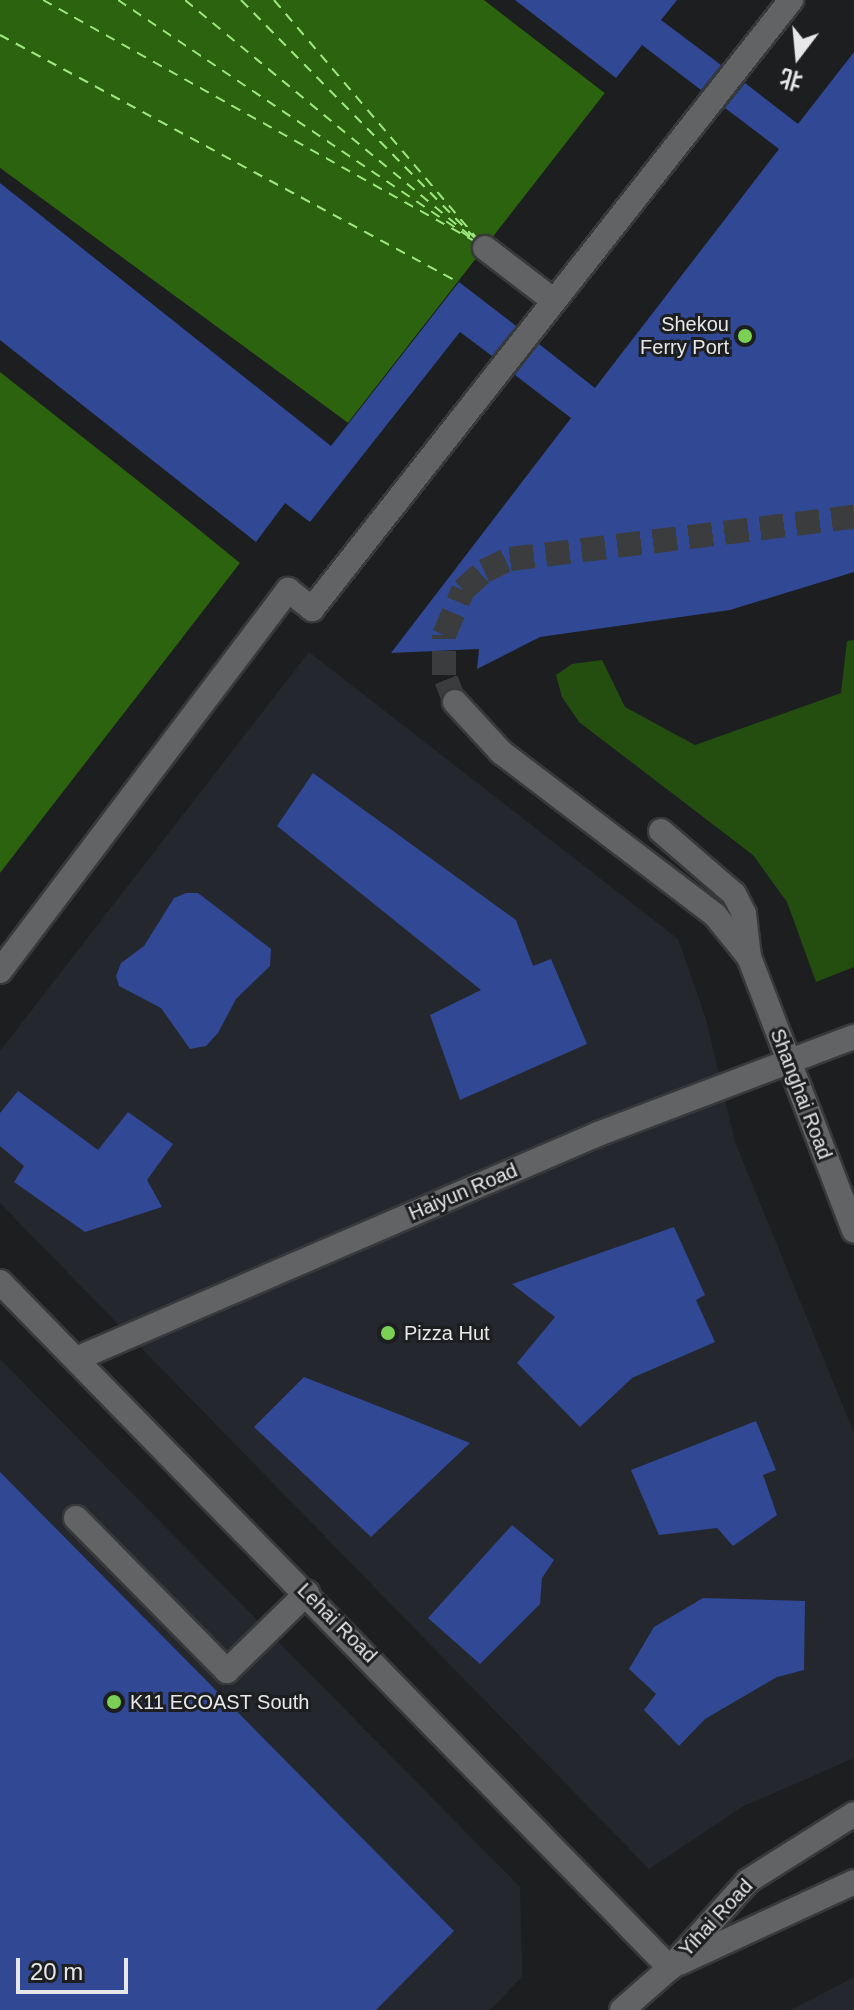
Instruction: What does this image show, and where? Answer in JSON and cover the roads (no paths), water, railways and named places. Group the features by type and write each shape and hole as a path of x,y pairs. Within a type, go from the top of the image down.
{"street":[{"path":"0,971 288,590 312,609 791,0"},
{"path":"485,248 554,301"},
{"path":"455,702 501,752 715,915 749,957"},
{"path":"661,831 734,894 744,914 749,957"},
{"name":"Shanghai Road","path":"749,957 854,1231"},
{"name":"Haiyun Road","path":"76,1359 598,1134 854,1037"},
{"name":"Lehai Road","path":"0,1282 670,1968"},
{"path":"76,1518 227,1671 307,1593"},
{"name":"Yihai Road","path":"670,1968 748,1881 854,1814"},
{"name":"Yihai Road","path":"670,1968 854,1882"},
{"path":"622,2010 670,1968"}],"tunnel":[{"path":"455,702 444,675 444,635 463,590 484,571 510,559 854,517"}],"place":[{"name":"Shekou Ferry Port","path":"745,336"},
{"name":"Pizza Hut","path":"388,1333"},
{"name":"K11 ECOAST South","path":"114,1702"}]}
